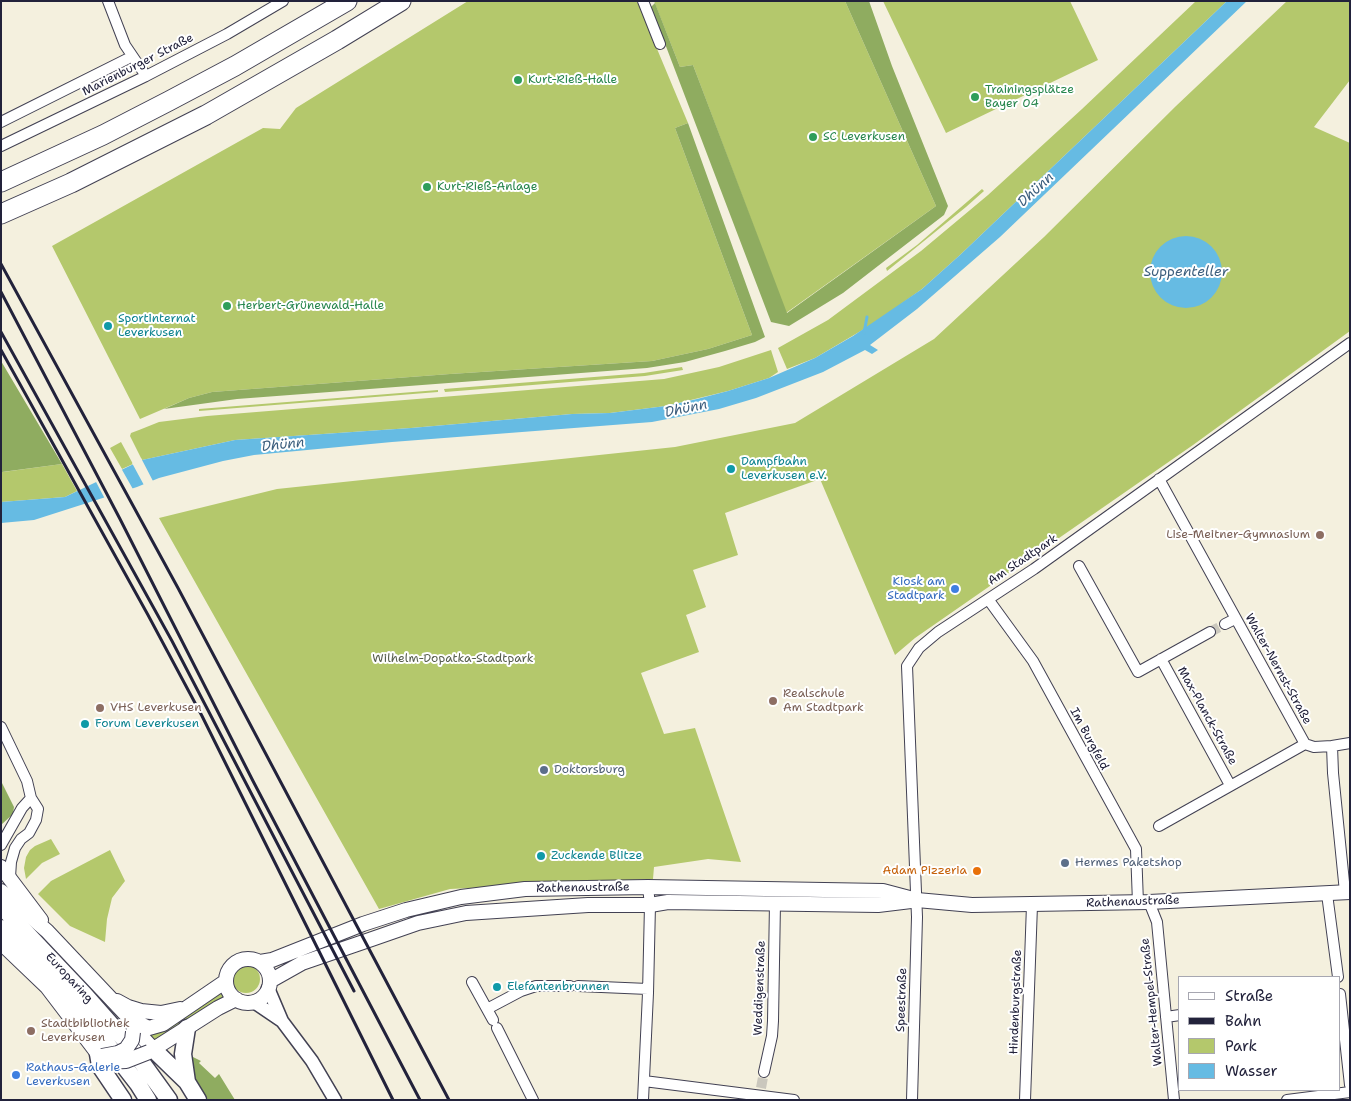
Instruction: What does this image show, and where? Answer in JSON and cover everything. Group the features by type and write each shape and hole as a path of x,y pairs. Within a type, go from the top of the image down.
{"highway":[{"path":"1,182 103,135 169,101 235,66 347,1"},
{"path":"1,214 104,166 206,115 321,50 401,1"},
{"name":"Europaring","path":"3,897 130,1046 169,1100"},
{"name":"Europaring","path":"1,928 76,1004 138,1084 148,1100"},
{"path":"187,1028 182,1054 187,1082"},
{"path":"152,1051 187,1082 198,1100"},
{"path":"102,1057 100,1066 123,1100"}],"main road":[{"name":"Europaring","path":"6,872 38,913 48,931"},
{"name":"Rathenaustraße","path":"260,962 272,960 363,924 397,913 461,897 525,889 648,886 884,891 917,900 972,905 1144,902 1347,892"},
{"name":"Europaring","path":"3,897 48,931 110,998 152,1051"},
{"name":"Rathenaustraße","path":"269,984 302,963 372,938 418,924 466,913 588,905 650,905 668,902 882,905 917,900"},
{"name":"Europaring","path":"1,943 47,987 102,1057"},
{"path":"244,959 260,962 265,967 269,984 264,995 254,1002 243,1002 236,999 227,988 226,982 227,973 231,966 237,961 244,959"},
{"path":"102,1057 126,1049 132,1040 132,1026 150,1028 163,1024 226,982"},
{"path":"110,998 141,1011 161,1013 190,1005"},
{"path":"102,1057 126,1061 152,1051 236,999"}],"street":[{"path":"108,1 131,57 146,76"},
{"name":"Marienburger Straße","path":"1,146 146,76 227,34 283,1"},
{"path":"643,1 660,44"},
{"name":"Marienburger Straße","path":"1,122 131,57"},
{"name":"Am Stadtpark","path":"917,900 906,666 919,648 1034,569 1350,343"},
{"name":"Walter-Nernst-Straße","path":"1159,479 1305,744 1314,747 1350,743"},
{"name":"Max-Planck-Straße","path":"1079,566 1138,672 1210,632"},
{"name":"Im Burgfeld","path":"988,599 1033,661 1136,849 1144,902"},
{"path":"1225,624 1236,619"},
{"name":"Max-Planck-Straße","path":"1161,659 1230,785"},
{"path":"1,727 27,781 31,798 38,809 36,820 29,833 21,839 15,848 6,872"},
{"name":"Max-Planck-Straße","path":"1159,826 1305,744"},
{"path":"1332,746 1347,892"},
{"path":"1,845 22,808 31,798"},
{"path":"1,832 16,821"},
{"path":"644,1100 650,905 648,886"},
{"path":"1327,894 1338,976"},
{"name":"Speestraße","path":"912,1100 917,900"},
{"name":"Walter-Hempel-Straße","path":"1144,902 1157,922 1174,1100"},
{"name":"Weddigenstraße","path":"764,1072 773,1022 775,903"},
{"name":"Hindenburgstraße","path":"1025,1100 1032,905"},
{"path":"472,982 533,1100"},
{"path":"269,984 282,1021 312,1060 335,1100"},
{"path":"487,1009 521,991 536,986 648,989"},
{"path":"254,1002 282,1021"},
{"path":"1341,1005 1350,1085"},
{"path":"1166,1017 1178,1015"},
{"path":"644,1081 761,1092 794,1100"},
{"path":"1287,1100 1350,1092"}],"green space":[{"name":"Kurt-Rieß-Anlage","path":"468,1 637,1 688,123 675,128 752,335 708,349 652,361 212,392 189,398 140,419 52,246 263,128 280,129 296,108"},
{"name":"SC Leverkusen","path":"654,1 845,1 936,206 786,313 693,65 680,67"},
{"path":"845,1 869,1 892,66 948,206 944,215 843,293 789,326 771,322 651,7 655,3 680,67 693,65 787,313 936,206"},
{"name":"Trainingsplätze Bayer 04","path":"883,1 1070,1 1098,60 946,133"},
{"path":"1196,1 1227,1 922,289 876,322 815,358 787,369 778,348 828,320 921,251 988,195"},
{"name":"Wilhelm-Dopatka-Stadtpark","path":"1287,1 1350,1 1350,80 1314,127 1350,143 1350,331 1193,445 915,638 895,655 820,479 725,513 738,555 693,570 706,607 686,615 699,652 641,673 664,734 695,728 741,862 708,859 654,867 653,879 450,889 379,909 159,518 277,489 675,447 795,423 934,339 1044,237 1176,106"},
{"path":"688,123 765,337 755,342 685,362 647,368 237,399 164,409 189,398 212,392 652,361 708,349 752,335 675,128"},
{"path":"982,189 984,191 966,207 887,271 886,268 917,245"},
{"path":"771,350 778,372 769,378 728,391 666,406 610,413 572,414 411,428 235,440 142,460 130,436 131,433 159,422 207,416 664,379 719,367"},
{"path":"1,361 62,464 2,472"},
{"path":"682,367 683,370 645,376 445,392 444,389 644,373"},
{"path":"438,390 438,392 199,411 199,409"},
{"path":"121,442 133,464 122,469 110,448"},
{"path":"62,464 77,491 65,497 1,502 1,469 3,472"},
{"path":"1,781 14,807 13,814 1,825"},
{"path":"51,839 60,854 42,863 26,879 24,868 26,857 30,850"},
{"path":"110,850 125,881 112,898 107,919 105,942 70,926 38,894 51,881"},
{"path":"246,965 256,969 260,979 256,989 246,993 236,989 232,979 236,969"},
{"path":"221,992 225,998 156,1044 148,1033"},
{"path":"189,1055 201,1061 199,1063 215,1078 219,1074 235,1100 208,1100 193,1075"}],"water":[{"name":"Dhünn","path":"1227,1 1247,1 1000,237 917,309 870,345 878,350 872,354 865,350 823,372 756,398 719,409 652,422 392,442 254,455 159,478 137,487 34,520 1,523 1,502 65,497 142,460 235,440 411,428 572,414 610,413 666,406 728,391 769,378 815,358 853,336 922,289"},
{"name":"Suppenteller","path":"1193,236 1212,246 1220,258 1222,272 1220,286 1212,298 1200,306 1179,308 1160,298 1152,286 1150,265 1160,246 1172,238"}],"pier":[{"path":"141,458 154,483 145,487 132,463"},
{"path":"121,468 134,491 105,499 95,480"}],"waterway":[{"path":"864,333 867,317"}],"tunnel":[{"path":"1210,632 1225,624"},
{"path":"761,1088 764,1072"}],"railway":[{"path":"1,264 178,588 449,1100"},
{"path":"1,292 420,1100"},
{"path":"1,332 172,641 354,991"},
{"path":"1,350 202,716 393,1100"}],"place":[{"name":"Kurt-Rieß-Halle","path":"518,80"},
{"name":"Trainingsplätze Bayer 04","path":"975,97"},
{"name":"SC Leverkusen","path":"813,137"},
{"name":"Kurt-Rieß-Anlage","path":"427,187"},
{"name":"Herbert-Grünewald-Halle","path":"227,306"},
{"name":"Sportinternat Leverkusen","path":"108,326"},
{"name":"Dampfbahn Leverkusen e.V.","path":"731,469"},
{"name":"Lise-Meitner-Gymnasium","path":"1320,535"},
{"name":"Kiosk am Stadtpark","path":"955,589"},
{"name":"Realschule Am Stadtpark","path":"773,701"},
{"name":"VHS Leverkusen","path":"100,708"},
{"name":"Forum Leverkusen","path":"85,724"},
{"name":"Doktorsburg","path":"544,770"},
{"name":"Zuckende Blitze","path":"541,856"},
{"name":"Hermes Paketshop","path":"1065,863"},
{"name":"Adam Pizzeria","path":"977,871"},
{"name":"Elefantenbrunnen","path":"497,987"},
{"name":"Stadtbibliothek Leverkusen","path":"31,1031"},
{"name":"Rathaus-Galerie Leverkusen","path":"16,1075"}]}
